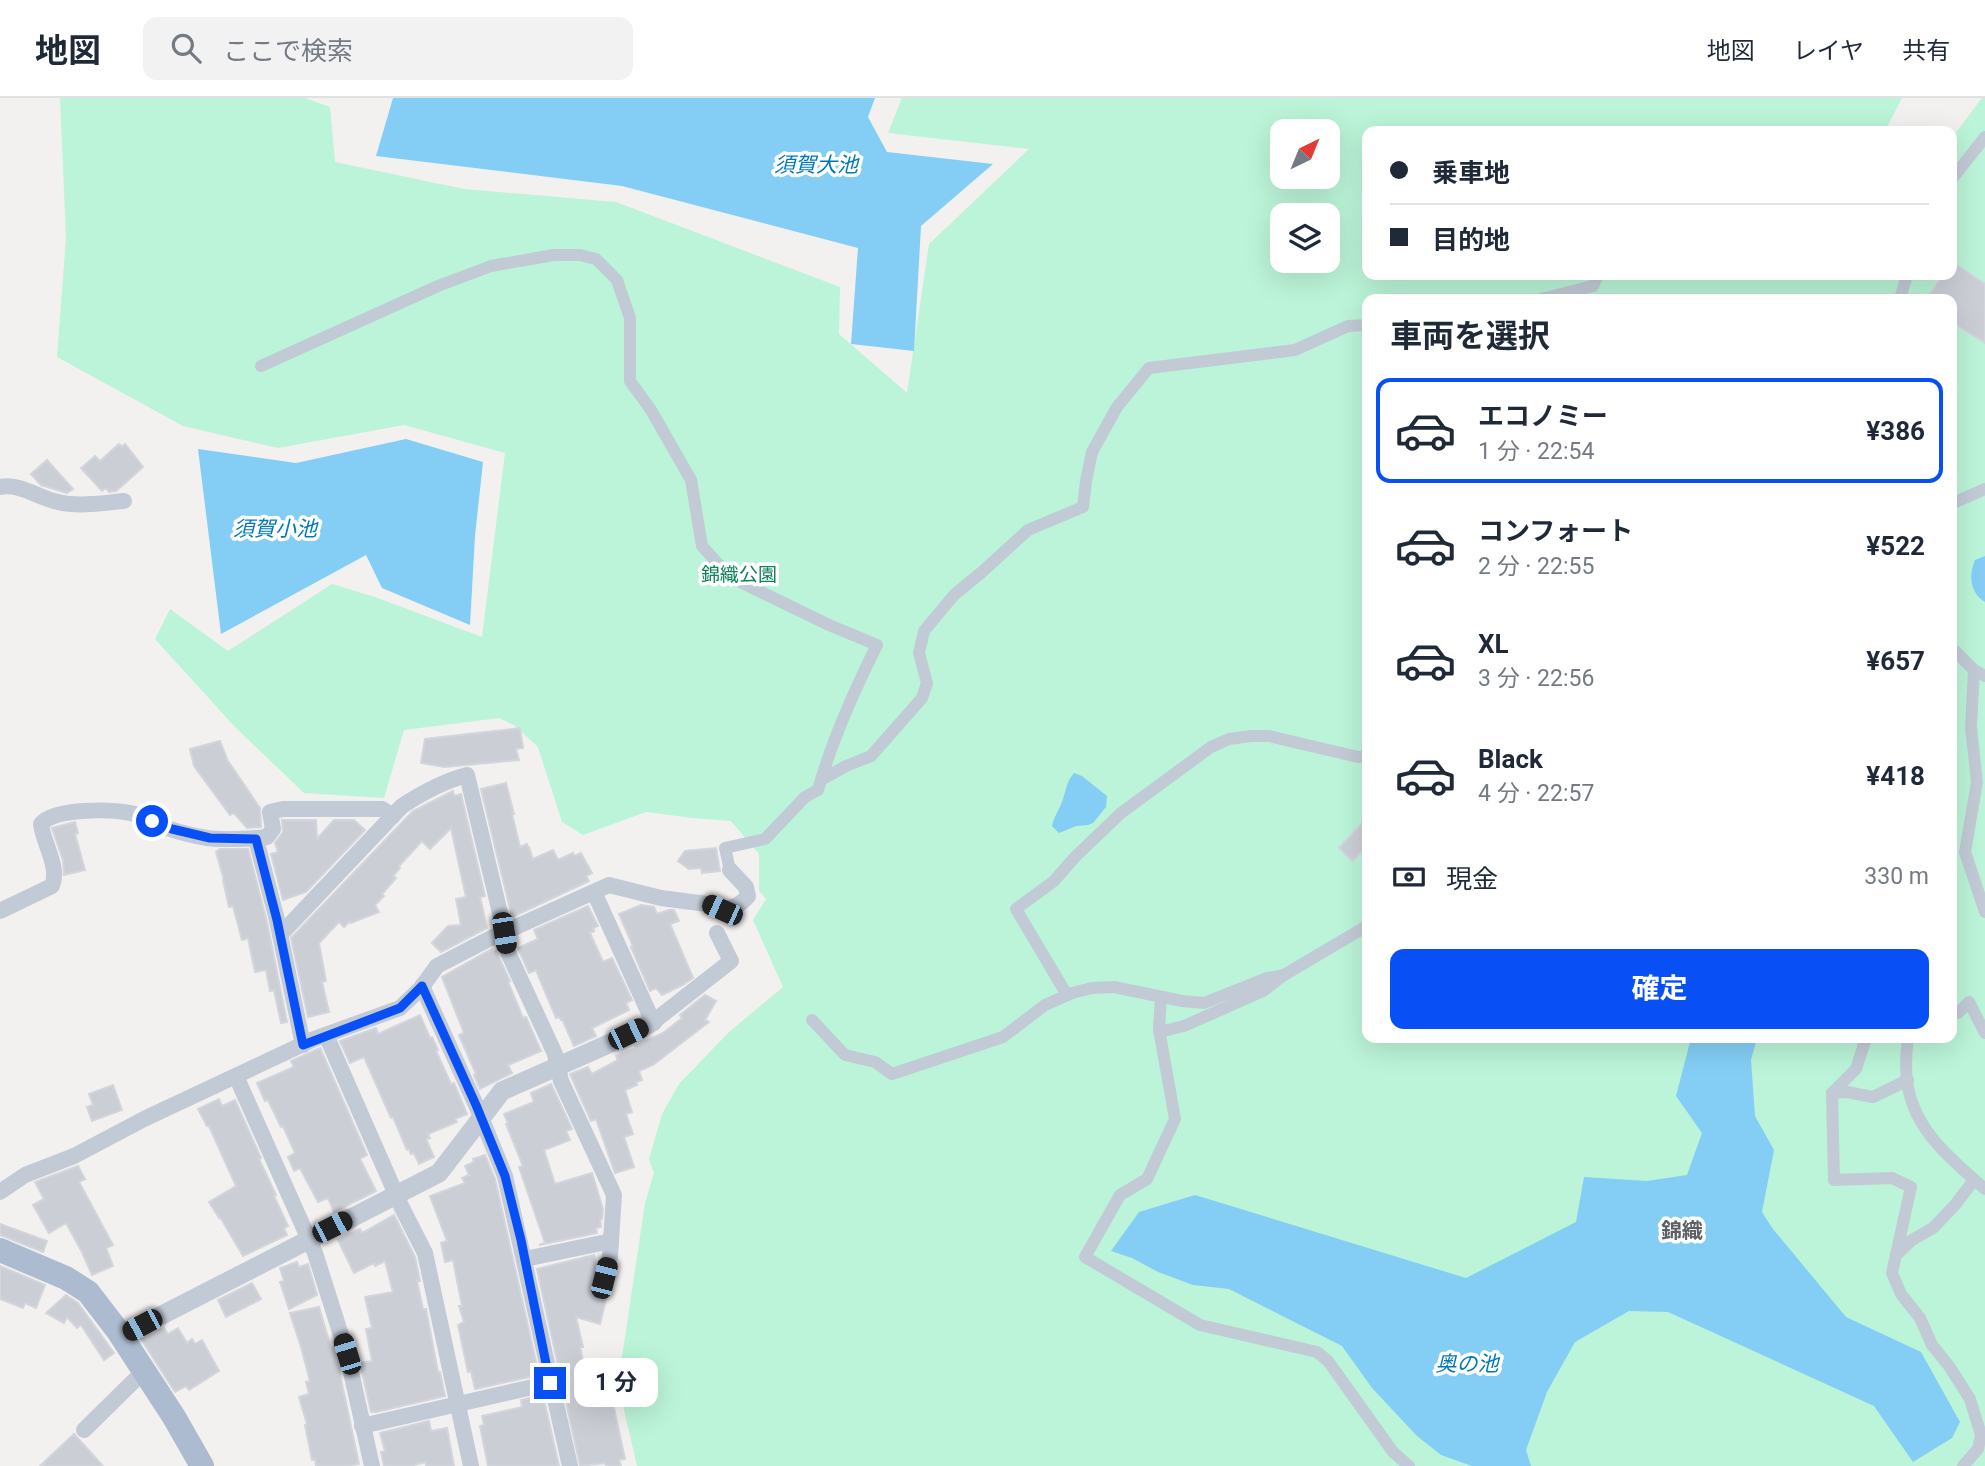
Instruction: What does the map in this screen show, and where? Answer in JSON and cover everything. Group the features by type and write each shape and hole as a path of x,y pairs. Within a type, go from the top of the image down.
{"main road":[{"path":"0,1250 66,1278 88,1292 144,1371 202,1466"}],"street":[{"path":"1957,172 1985,137"},
{"path":"0,1192 25,1175 74,1156 144,1119 303,1045 400,1008 437,966 609,885 661,898 707,904 722,910 743,902 748,896 746,887 730,870 726,848 765,839 805,797 818,790 833,741 877,645 828,625 730,577 702,546 691,480 650,410 629,381 630,318 617,280 596,259 580,255 554,255 491,266 427,291 261,366"},
{"path":"1561,294 1593,286 1596,280"},
{"path":"821,780 870,757 922,698 927,683 919,653 925,631 954,595 1028,530 1083,507 1092,452 1117,407 1149,368 1295,350 1348,326 1362,325"},
{"path":"0,487 13,486 58,502 124,501"},
{"path":"1957,501 1985,489"},
{"path":"1957,652 1980,673 1971,727 1977,782 1965,852 1985,912"},
{"path":"1067,995 1016,909 1054,881 1121,813 1211,747 1229,739 1269,736 1362,757"},
{"path":"280,935 402,806 452,779 467,775 506,948 555,1054 561,1081 614,1195 610,1256 604,1278"},
{"path":"0,911 52,886 55,879 54,870 41,824 46,818 79,812 132,813 172,829 210,838 256,839 267,837 273,828 270,813 283,809 382,809 393,816"},
{"path":"256,839 303,1045"},
{"path":"594,892 653,1022"},
{"path":"1159,1032 1184,1026 1263,991 1284,975 1362,929"},
{"path":"121,1336 439,1173 502,1091 653,1022 732,961 717,933"},
{"path":"812,1020 845,1055 875,1062 892,1074 1003,1037 1045,1005 1093,988 1114,987 1182,1002 1204,1003 1267,978 1284,975"},
{"path":"422,986 505,1176 570,1466"},
{"path":"1161,997 1159,1032 1175,1119 1147,1179 1120,1195 1085,1257 1200,1325 1317,1352 1328,1361 1392,1452 1409,1466"},
{"path":"1957,1013 1969,1002 1985,1033"},
{"path":"326,1035 425,1253 471,1466"},
{"path":"1864,1043 1856,1069 1832,1093 1834,1180 1892,1178 1911,1187 1892,1273 1901,1294 1920,1318 1932,1345 1970,1399 1982,1441 1963,1466"},
{"path":"1908,1043 1908,1087 1919,1119 1943,1152 1985,1189"},
{"path":"236,1076 310,1238 347,1354 372,1466"},
{"path":"1832,1093 1847,1092 1873,1097 1908,1080"},
{"path":"1896,1255 1912,1240 1933,1228 1974,1180"},
{"path":"525,1259 611,1241"},
{"path":"84,1430 144,1371"},
{"path":"362,1426 550,1383"}],"green space":[{"name":"錦織公園","path":"60,98 305,98 330,107 335,162 464,189 616,202 840,287 839,334 907,393 929,244 1029,149 888,133 902,98 1902,98 1888,126 1362,126 1362,280 1957,280 1957,131 1982,98 1985,98 1985,1466 637,1466 618,1384 645,1203 654,1173 649,1159 662,1114 679,1084 729,1032 783,987 753,920 766,899 759,891 759,854 731,821 646,812 583,835 562,822 538,747 514,725 499,718 404,730 384,798 304,793 235,727 155,639 170,609 228,651 332,584 482,637 505,453 404,425 278,448 183,426 57,357 66,238"}],"water":[{"name":"須賀大池","path":"393,98 875,98 868,117 887,152 993,164 921,226 914,351 851,344 858,248 622,186 376,156"},
{"name":"須賀小池","path":"406,439 483,462 470,625 382,588 366,555 221,634 198,449 296,463"},
{"path":"1985,556 1985,602 1973,588 1971,577 1975,560"},
{"path":"1074,773 1082,776 1107,796 1106,807 1093,823 1059,833 1052,826"},
{"name":"奥の池","path":"1690,1043 1756,1043 1751,1060 1755,1116 1774,1150 1762,1212 1846,1317 1921,1352 1960,1422 1952,1438 1913,1462 1874,1406 1668,1312 1629,1311 1575,1342 1547,1392 1526,1450 1531,1466 1472,1466 1441,1455 1417,1436 1372,1388 1342,1346 1229,1289 1193,1285 1111,1251 1139,1212 1195,1195 1466,1278 1576,1222 1584,1177 1647,1181 1687,1175 1702,1133 1676,1096"}],"building":[{"path":"1957,265 1985,284 1985,343 1957,325 1957,294 1930,294 1940,280 1957,280"},
{"path":"119,444 122,447 125,444 143,467 116,491 109,492 106,488 102,491 81,468 95,456 100,461"},
{"path":"47,460 73,489 67,493 41,485 31,474"},
{"path":"520,728 523,748 516,749 519,760 445,767 421,763 425,739"},
{"path":"220,741 228,761 260,808 261,827 247,828 234,813 230,815 194,766 190,749"},
{"path":"506,783 520,847 527,844 533,859 553,850 558,860 573,853 574,856 581,853 592,873 586,876 589,881 512,917 481,789"},
{"path":"453,791 454,796 461,794 485,896 480,897 487,928 441,952 432,943 448,926 461,925 456,899 466,897 451,828 430,849 422,841 399,866 393,876 396,878 375,905 379,912 349,922 344,927 339,922 319,943 326,981 322,982 329,1012 308,1017 291,938 413,811"},
{"path":"282,820 316,820 317,839 334,820 354,820 365,830 306,892 283,900 271,854 278,852 275,843 283,832"},
{"path":"75,822 78,833 75,834 85,870 64,875 63,860 52,828"},
{"path":"1362,823 1362,851 1353,861 1339,848"},
{"path":"716,848 720,871 702,873 701,868 689,869 678,861 685,851"},
{"path":"220,849 248,849 267,922 287,1022 281,1023 274,990 270,991 266,970 255,972 248,938 242,940 233,906 229,907 216,852"},
{"path":"641,905 654,907 657,914 674,910 679,921 670,924 693,978 662,995 656,988 650,991 619,914"},
{"path":"588,906 598,926 590,933 603,962 612,958 632,1000 626,1003 629,1010 592,1028 596,1036 574,1046 562,1019 556,1018 536,970 529,973 518,948 538,939 534,930"},
{"path":"492,949 493,952 496,951 523,1018 526,1017 541,1051 508,1065 512,1073 480,1089 459,1035 464,1033 442,977"},
{"path":"705,995 716,1001 705,1020 709,1022 653,1065 639,1071 642,1080 625,1090 632,1112 626,1114 633,1134 624,1137 634,1167 615,1173 596,1119 591,1121 570,1074 588,1067 592,1074 618,1060 616,1056 663,1033"},
{"path":"420,1015 467,1114 455,1119 457,1122 428,1134 430,1138 426,1139 434,1157 419,1164 414,1153 411,1154 409,1149 407,1150 364,1057 350,1063 340,1041 376,1028 378,1034"},
{"path":"320,1048 367,1155 360,1159 376,1191 334,1212 328,1198 318,1202 300,1168 294,1171 288,1157 295,1153 283,1126 281,1127 268,1100 265,1101 257,1083 294,1067 291,1061"},
{"path":"551,1084 572,1129 566,1131 570,1140 544,1150 555,1184 592,1173 603,1209 601,1227 596,1228 597,1233 539,1245 545,1243 519,1167 523,1166 504,1114 534,1102 531,1093"},
{"path":"113,1085 122,1110 92,1121 87,1107 93,1105 89,1094"},
{"path":"219,1099 222,1106 235,1100 288,1226 284,1228 287,1235 243,1256 209,1202 236,1186 209,1126 198,1109"},
{"path":"485,1155 495,1179 539,1375 475,1389 471,1371 468,1372 458,1325 464,1322 459,1306 462,1306 453,1260 445,1262 441,1243 447,1241 430,1196 465,1183 462,1178 469,1175 465,1166 474,1162 473,1159"},
{"path":"78,1166 85,1179 79,1182 113,1245 106,1248 113,1266 92,1275 66,1223 49,1233 33,1205 44,1199 35,1182"},
{"path":"394,1215 415,1257 423,1309 426,1309 445,1396 371,1412 360,1363 372,1361 366,1329 372,1328 365,1297 393,1292 385,1261 375,1266 374,1263 354,1273 338,1240 360,1229 362,1233"},
{"path":"0,1224 47,1241 43,1252 0,1235"},
{"path":"594,1255 594,1281 601,1288 609,1287 600,1324 576,1317 586,1375 606,1371 625,1459 619,1460 621,1466 606,1466 605,1463 580,1466 537,1269"},
{"path":"297,1262 299,1267 308,1264 317,1295 289,1309 280,1282 284,1281 280,1268"},
{"path":"0,1266 45,1285 36,1308 25,1303 23,1308 0,1299"},
{"path":"252,1283 261,1299 226,1317 218,1300"},
{"path":"66,1295 78,1303 114,1353 104,1360 81,1325 77,1328 67,1317 64,1323 46,1313"},
{"path":"319,1307 331,1348 334,1347 359,1464 316,1466 315,1459 312,1460 305,1425 307,1424 299,1397 309,1394 306,1382 310,1381 290,1313"},
{"path":"164,1328 168,1334 178,1328 187,1343 192,1339 195,1344 202,1340 219,1371 189,1390 186,1386 175,1392 141,1339"},
{"path":"543,1395 559,1466 488,1466 480,1426 484,1425 482,1416 522,1407 521,1400"},
{"path":"429,1421 431,1431 447,1428 454,1466 426,1466 426,1462 410,1466 384,1466 381,1452 385,1451 380,1433"},
{"path":"74,1434 103,1466 40,1466"}],"district":[{"name":"錦織","path":"1682,1231"}],"route":[{"path":"152,821 210,838 256,839 277,920 303,1045 400,1008 422,986 505,1176 550,1383"}]}
